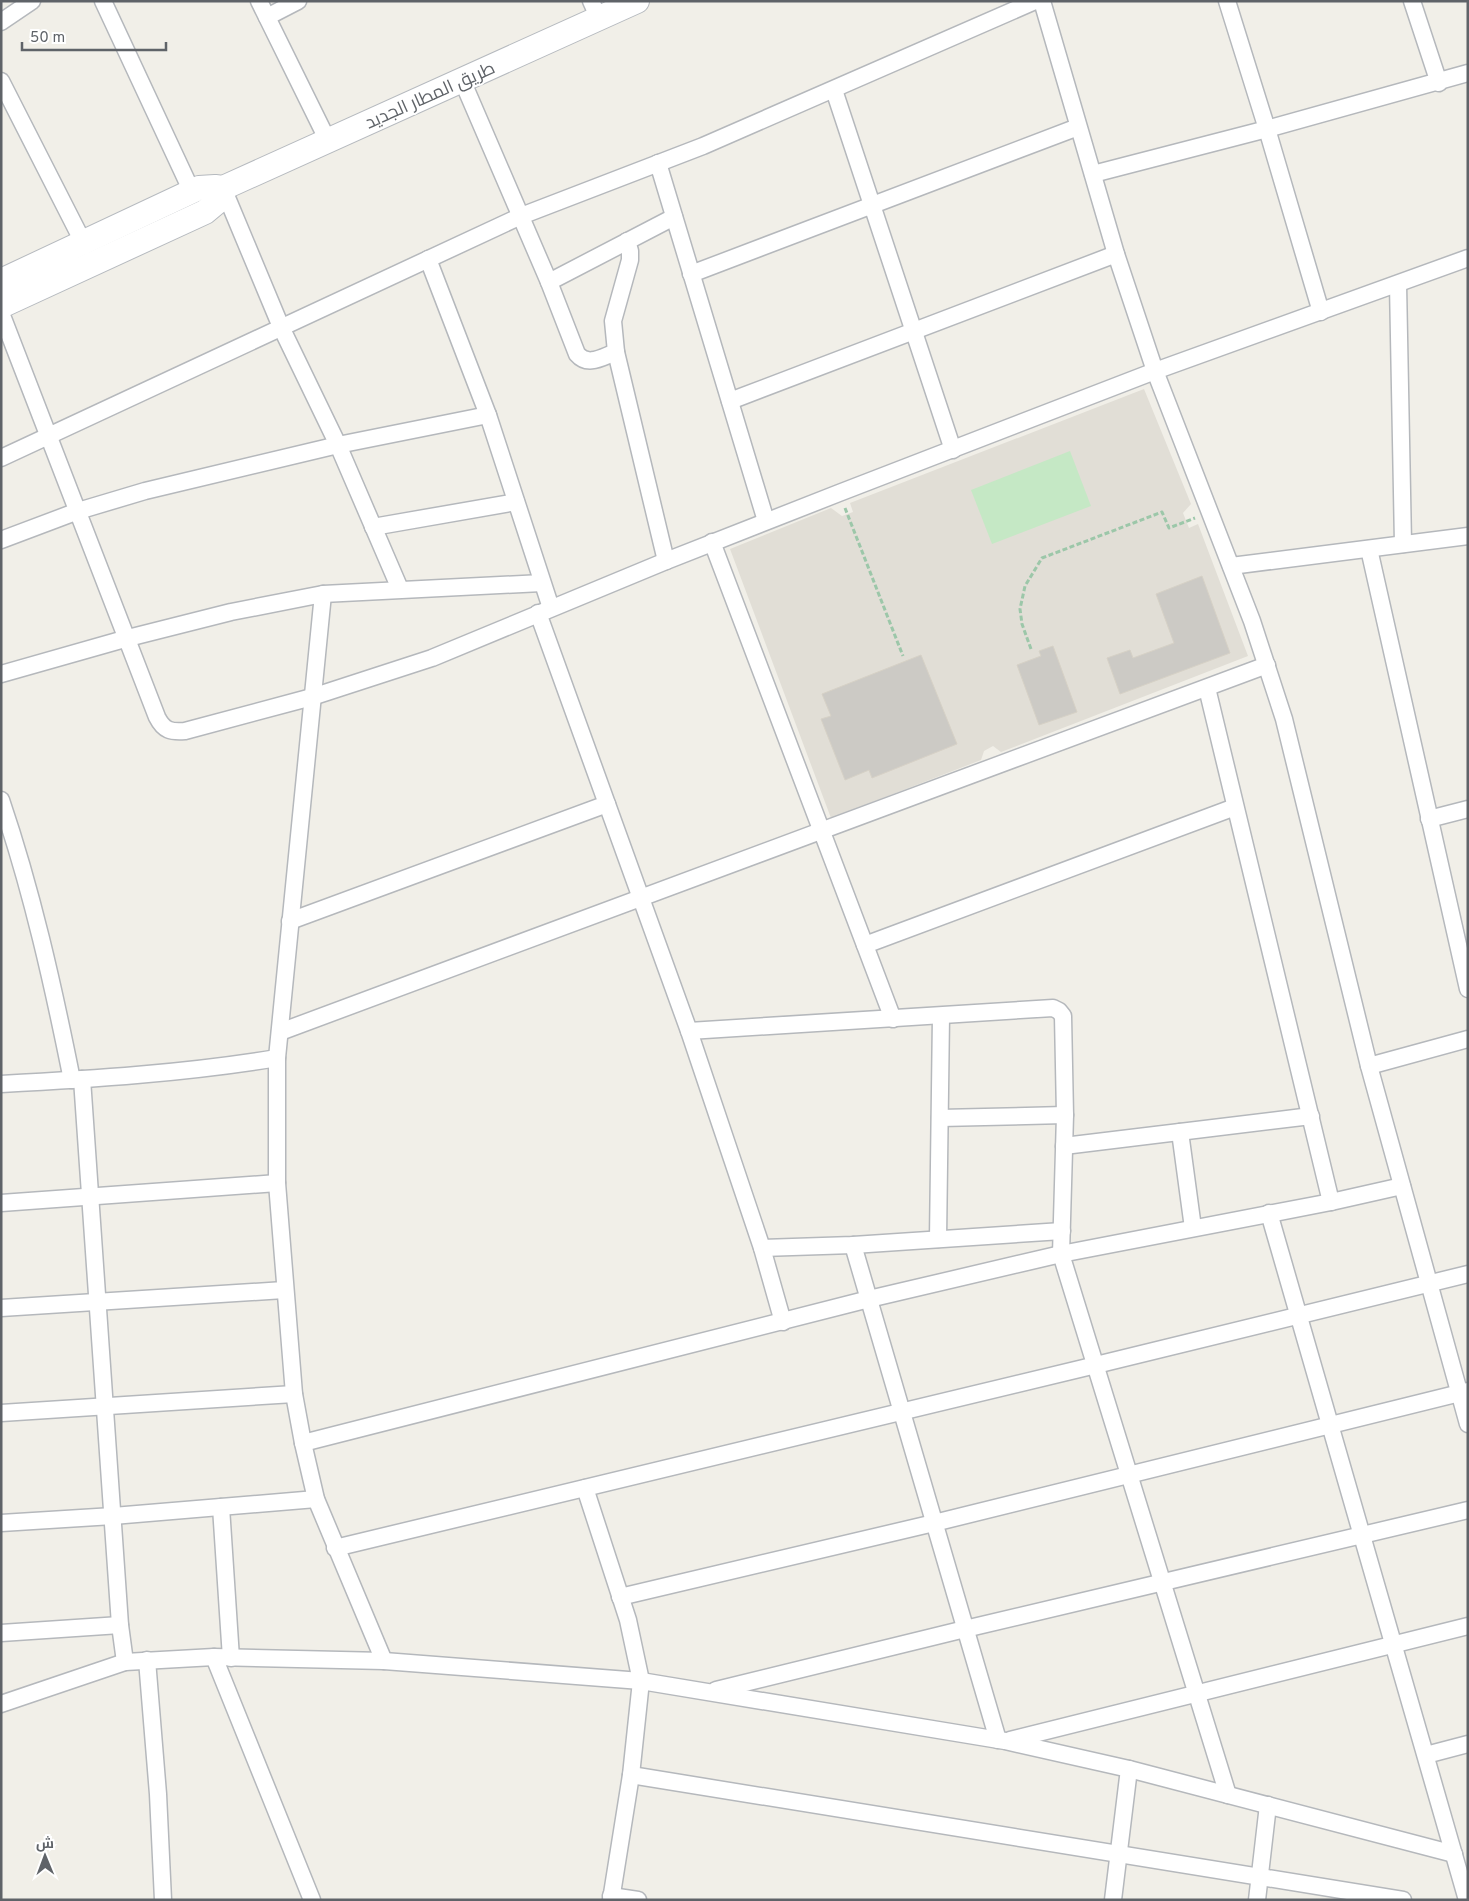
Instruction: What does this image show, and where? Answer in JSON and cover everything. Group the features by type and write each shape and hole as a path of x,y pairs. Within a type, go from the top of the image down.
{"street":[{"path":"1,22 32,1"},
{"path":"103,1 192,192"},
{"path":"259,1 328,141"},
{"path":"267,17 298,1"},
{"name":"طريق المطار الجديد","path":"1,281 192,192 207,187 223,188 462,80 595,10 638,1"},
{"path":"1,458 521,216 704,146 1035,1"},
{"path":"1042,1 1116,254 1156,371 1268,665 1292,751 1369,1066 1428,1284 1463,1392 1468,1424"},
{"path":"1226,1 1267,129 1321,312"},
{"path":"1412,1 1439,82"},
{"path":"1093,174 1267,129 1468,73"},
{"path":"462,80 549,282 573,346 582,360 587,362 616,352"},
{"path":"1,81 83,242"},
{"path":"834,90 953,450"},
{"path":"691,274 1078,127"},
{"path":"658,163 766,521"},
{"path":"1,306 205,212 217,202 223,188"},
{"path":"223,188 281,327 338,446 400,589"},
{"path":"549,282 674,218"},
{"path":"628,241 630,260 613,321 616,352 666,561"},
{"path":"730,401 1116,254"},
{"path":"1,313 157,717 162,726 168,731 186,731 312,697 432,658 766,521 1156,371 1468,258"},
{"path":"428,259 488,414 542,583 544,611 607,804 689,1031 762,1248 783,1322"},
{"path":"1398,284 1403,544"},
{"path":"1,540 78,511 146,491 338,446 488,414"},
{"path":"374,527 516,502"},
{"path":"1231,566 1468,536"},
{"path":"712,542 893,1019"},
{"path":"1369,549 1468,990"},
{"path":"1,674 128,638 231,612 323,594 542,583"},
{"path":"323,594 277,1058 277,1183 284,1290 294,1394 303,1443 316,1499 384,1661"},
{"path":"280,1032 1268,665"},
{"path":"1207,688 1332,1202"},
{"path":"1,800 24,871 77,1080 90,1197 120,1625 125,1662"},
{"path":"290,922 607,804"},
{"path":"865,945 1236,807"},
{"path":"1429,819 1468,809"},
{"path":"689,1031 1053,1008 1063,1016 1065,1115 1061,1254 1228,1795"},
{"path":"938,1239 941,1016"},
{"path":"1369,1066 1468,1039"},
{"path":"1,1084 77,1080 233,1065 277,1058"},
{"path":"940,1118 1065,1115"},
{"path":"1064,1146 1310,1116"},
{"path":"1180,1132 1192,1228"},
{"path":"1,1203 277,1183"},
{"path":"303,1443 869,1299 1061,1254 1332,1202 1402,1186"},
{"path":"1268,1213 1468,1900"},
{"path":"762,1248 853,1245 1062,1231"},
{"path":"853,1245 965,1629 1001,1741"},
{"path":"335,1548 1096,1366 1468,1274"},
{"path":"1,1308 284,1290"},
{"path":"620,1597 934,1523 1463,1392"},
{"path":"1,1413 294,1394"},
{"path":"584,1488 620,1597 633,1642 641,1681 631,1775 611,1898 638,1900"},
{"path":"1,1523 316,1499"},
{"path":"221,1507 223,1658 312,1900"},
{"path":"708,1692 1468,1510"},
{"path":"1,1633 120,1625"},
{"path":"1001,1741 1468,1626"},
{"path":"1,1704 125,1662 147,1660 223,1658 384,1661 641,1681 1001,1741 1129,1769 1454,1854"},
{"path":"147,1660 158,1794 163,1900"},
{"path":"1426,1755 1468,1744"},
{"path":"1113,1900 1129,1769"},
{"path":"631,1775 1259,1876 1340,1895 1403,1900"},
{"path":"1257,1900 1268,1806"}],"path":[{"path":"839,493 903,656"},
{"path":"1031,650 1022,624 1020,609 1025,586 1042,558 1162,512 1169,528 1210,512"}],"shaded area":[{"path":"1144,389 1191,504 1183,513 1189,528 1198,524 1248,656 1001,752 993,746 984,751 981,760 831,818 730,549 831,508 842,516 853,512 850,503"}],"green space":[{"path":"1070,451 1091,506 992,544 971,490"}],"building":[{"path":"1202,576 1230,653 1120,694 1107,658 1130,650 1133,658 1174,643 1156,594"},
{"path":"1053,646 1077,712 1039,725 1017,665 1041,656 1039,651"},
{"path":"921,655 957,744 872,778 869,770 845,780 821,719 831,716 822,694"}]}
